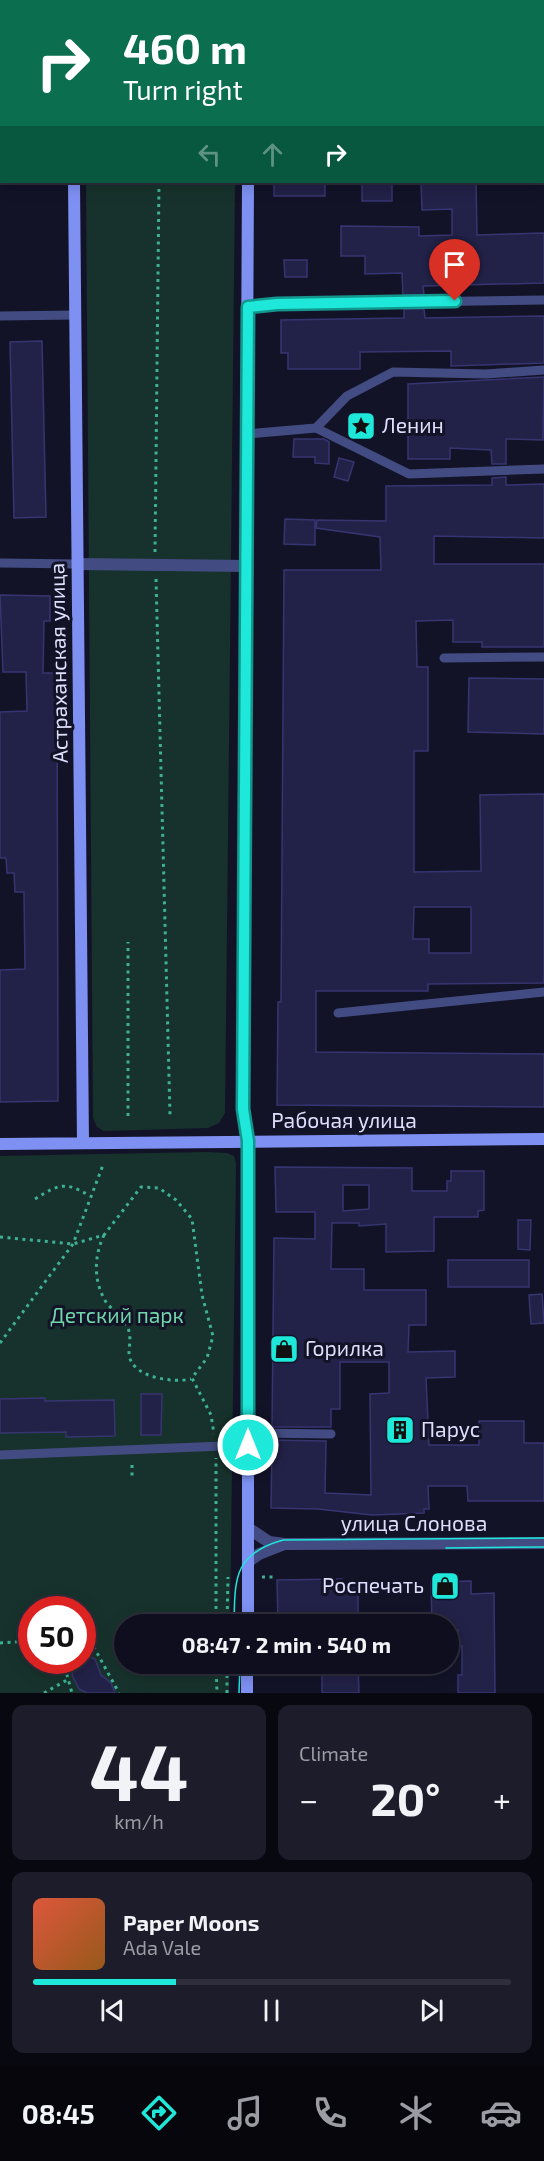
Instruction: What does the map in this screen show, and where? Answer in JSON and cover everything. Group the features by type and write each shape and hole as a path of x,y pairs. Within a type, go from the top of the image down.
{"main road":[{"name":"Астраханская улица","path":"74,183 83,1143"},
{"path":"248,183 243,1109 248,1141 248,1614"},
{"name":"Рабочая улица","path":"0,1144 544,1139"},
{"path":"247,1674 247,1693"}],"street":[{"path":"78,564 246,566"},
{"name":"улица Слонова","path":"248,1528 269,1542 284,1544 544,1543"},
{"name":"улица Слонова","path":"249,1561 259,1554 284,1544"}],"lane":[{"path":"248,307 277,304 544,300"},
{"path":"0,316 75,315"},
{"path":"316,428 347,396 393,372 486,374 544,370"},
{"path":"247,434 316,428 409,474 544,469"},
{"path":"0,563 78,564"},
{"path":"444,658 544,657"},
{"path":"338,1013 544,992"},
{"path":"0,1455 216,1445 248,1439 331,1434"}],"path":[{"path":"159,183 155,564 170,1115"},
{"path":"128,942 128,1116"},
{"path":"0,1343 73,1244 103,1165"},
{"path":"35,1199 56,1186 73,1185 90,1196"},
{"path":"141,1187 159,1188 176,1200 192,1219 202,1294 213,1336 207,1358 192,1378 177,1382 150,1375 134,1367 129,1355 131,1341 127,1326 105,1300 95,1267 97,1250 104,1235 141,1187"},
{"path":"0,1237 73,1244 104,1235"},
{"path":"192,1378 211,1416 216,1445 216,1614"},
{"path":"132,1465 132,1477"},
{"path":"227,1614 228,1577"},
{"path":"261,1577 274,1577"},
{"path":"0,1643 18,1642"},
{"path":"96,1651 119,1693"},
{"path":"67,1674 72,1693"},
{"path":"216,1674 217,1693"},
{"path":"227,1674 227,1693"},
{"path":"44,1693 67,1680"}],"green space":[{"path":"86,183 235,183 225,1113 219,1123 208,1128 104,1131 97,1127 93,1118"},
{"name":"Детский парк","path":"227,1153 234,1156 236,1163 230,1614 114,1614 114,1674 230,1674 229,1693 0,1693 0,1156"}],"building":[{"path":"274,183 325,183 325,196 274,196"},
{"path":"362,183 392,183 392,201 362,201"},
{"path":"421,183 476,183 477,235 544,233 544,283 423,286 424,295 403,295 402,273 365,274 365,256 341,256 341,226 419,227 419,236 452,235 452,209 422,210"},
{"path":"284,260 307,260 307,277 285,277"},
{"path":"404,309 424,309 425,318 544,316 544,363 451,366 451,351 360,352 360,369 288,369 288,353 281,353 281,320 404,318"},
{"path":"42,341 46,517 14,518 10,342"},
{"path":"544,377 543,440 506,439 506,464 492,464 491,450 450,448 450,459 408,459 408,384"},
{"path":"294,439 324,439 329,442 329,464 315,463 315,457 293,457"},
{"path":"339,458 354,462 348,481 334,477"},
{"path":"506,477 506,485 544,484 544,538 434,536 434,564 544,564 544,647 482,647 482,642 453,642 453,620 416,621 417,667 428,667 428,751 414,751 414,872 481,871 480,795 544,794 544,983 428,984 428,991 316,991 316,1052 544,1054 544,1107 277,1105 278,1002 281,1002 284,570 381,570 380,537 316,528 317,520 386,521 386,486 492,485 492,478","holes":["414,907 471,907 471,953 429,953 429,939 413,939"]},
{"path":"285,519 315,520 315,545 284,544"},
{"path":"0,595 50,596 50,621 44,621 43,673 57,673 58,1101 0,1102 0,970 25,969 24,892 15,892 14,873 7,873 6,858 0,858 0,712 27,711 26,672 3,672"},
{"path":"469,678 544,679 544,734 468,732"},
{"path":"275,1167 412,1168 412,1191 447,1191 447,1181 451,1181 451,1171 484,1171 484,1210 478,1211 478,1217 434,1217 434,1251 386,1252 386,1224 359,1226 359,1223 332,1223 331,1269 364,1269 364,1290 426,1290 426,1325 409,1325 408,1352 455,1351 455,1377 426,1378 429,1445 479,1445 479,1421 524,1421 524,1443 544,1443 544,1501 468,1501 467,1486 428,1486 429,1509 424,1509 424,1513 372,1515 318,1509 271,1508 272,1440 326,1441 325,1493 371,1495 370,1394 389,1393 389,1362 340,1362 340,1409 331,1409 331,1427 272,1427 274,1238 315,1239 315,1212 276,1212","holes":["343,1185 369,1185 369,1209 343,1211"]},
{"path":"518,1220 531,1220 530,1250 518,1249"},
{"path":"448,1260 529,1260 529,1287 448,1287"},
{"path":"542,1294 544,1323 531,1324 529,1295"},
{"path":"141,1394 162,1394 161,1435 141,1435"},
{"path":"45,1398 45,1401 114,1400 115,1436 66,1437 66,1432 0,1433 0,1399"},
{"path":"342,1579 343,1589 358,1588 358,1614 278,1614 277,1580"},
{"path":"471,1581 471,1594 494,1593 495,1693 458,1693 458,1675 462,1675 459,1614 432,1614 431,1582"},
{"path":"96,1662 101,1675 111,1683 115,1693 87,1693 79,1689 72,1675 96,1674"},
{"path":"322,1674 358,1674 359,1693 322,1693"}],"tram line":[{"path":"234,1614 235,1594 240,1570 254,1553 283,1540 544,1538"},
{"path":"446,1548 544,1547"},
{"path":"239,1693 240,1674"}],"place":[{"name":"Ленин","path":"361,426"},
{"name":"Горилка","path":"284,1349"},
{"name":"Парус","path":"400,1430"},
{"name":"Роспечать","path":"445,1586"}],"route":[{"path":"248,1445 248,1141 243,1109 248,307 277,304 455,301"}]}
